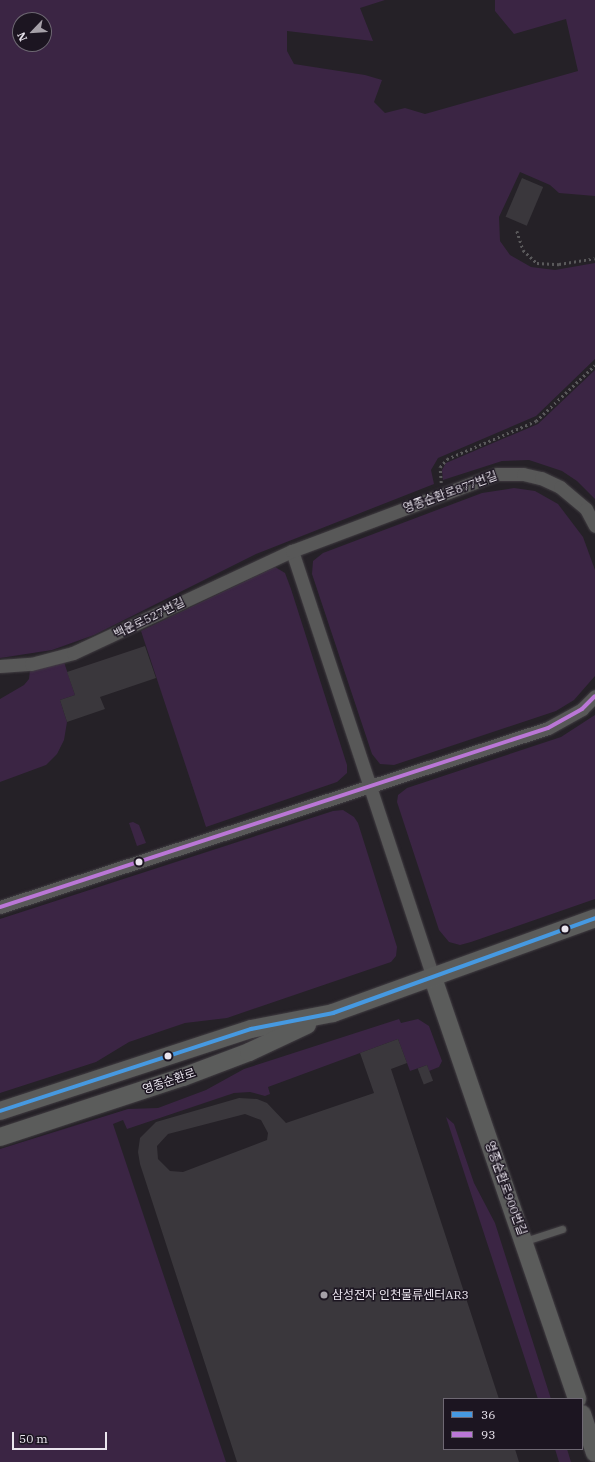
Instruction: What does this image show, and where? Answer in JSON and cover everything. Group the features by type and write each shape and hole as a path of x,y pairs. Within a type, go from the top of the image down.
{"main road":[{"name":"영종순환로","path":"0,1137 249,1052 333,1013 595,918"},
{"name":"영종순환로900번길","path":"433,978 525,1241 577,1398"},
{"name":"영종순환로","path":"0,1111 251,1029 333,1013"},
{"path":"583,1417 595,1453"}],"street":[{"name":"영종순환로877번길","path":"292,551 486,478 509,473 541,478 560,487 586,509 595,526"},
{"name":"백운로527번길","path":"0,666 38,663 73,653 292,551"},
{"path":"292,551 433,978"},
{"path":"0,906 553,726 582,709 595,696"}],"lane":[{"path":"525,1241 562,1229"}],"path":[{"path":"517,231 523,250 537,263 560,264 595,258"},
{"path":"441,484 440,467 447,459 536,421 595,365"}],"shaded area":[{"path":"0,0 385,0 360,8 373,41 287,31 287,51 294,64 365,75 382,80 374,102 385,113 405,108 425,114 578,71 566,19 514,34 495,11 495,0 595,0 595,196 559,193 550,185 520,172 499,217 500,241 510,255 531,267 555,270 595,263 595,359 536,416 438,458 431,470 434,484 256,554 94,635 52,650 0,658"},
{"path":"595,370 595,499 577,481 562,471 529,460 502,461 443,480 442,470 446,463 538,424"},
{"path":"514,488 535,491 558,504 583,537 595,570 595,676 574,700 556,711 394,765 380,764 372,754 312,574 313,561 323,553 482,493"},
{"path":"275,567 285,573 291,589 347,765 347,773 337,782 206,827 141,631"},
{"path":"64,662 75,695 60,700 67,722 64,740 57,754 46,765 0,782 0,699 24,685 29,679 30,670"},
{"path":"595,715 595,899 471,942 460,945 449,942 439,930 397,802 398,795 407,788 561,737"},
{"path":"343,810 354,817 358,823 397,947 396,956 391,962 227,1018 185,1023 129,1042 96,1062 0,1093 0,919 333,811"},
{"path":"133,822 139,825 146,843 137,846 129,823"},
{"path":"399,1019 401,1023 418,1019 429,1026 442,1061 439,1067 429,1071 427,1065 410,1071 398,1039 268,1087 270,1094 265,1096 250,1092 234,1093 127,1129 123,1120 113,1124 226,1462 0,1462 0,1149 128,1109 158,1108 206,1090 244,1069"},
{"path":"446,1117 454,1124 474,1183 495,1223 551,1398 538,1398"},
{"path":"555,1450 567,1450 571,1462 559,1462"}],"building":[{"path":"522,178 543,187 527,226 506,217"},
{"path":"145,646 156,678 100,697 105,709 67,722 60,700 75,695 67,672"},
{"name":"삼성전자 인천물류센터AR3","path":"398,1039 407,1063 391,1069 499,1398 443,1398 443,1450 515,1450 519,1462 237,1462 140,1164 138,1152 140,1138 156,1122 239,1098 257,1099 267,1103 286,1123 374,1093 360,1053","holes":["245,1114 261,1120 268,1133 267,1140 183,1172 170,1171 158,1159 157,1146 168,1134"]},
{"path":"427,1065 433,1081 424,1084 418,1069"}],"transit line":[{"name":"93","path":"0,907 548,728 582,709 595,696"},
{"name":"36","path":"0,1111 251,1029 333,1013 595,918"}],"place":[{"name":"삼성전자 인천물류센터AR3","path":"324,1295"}]}
